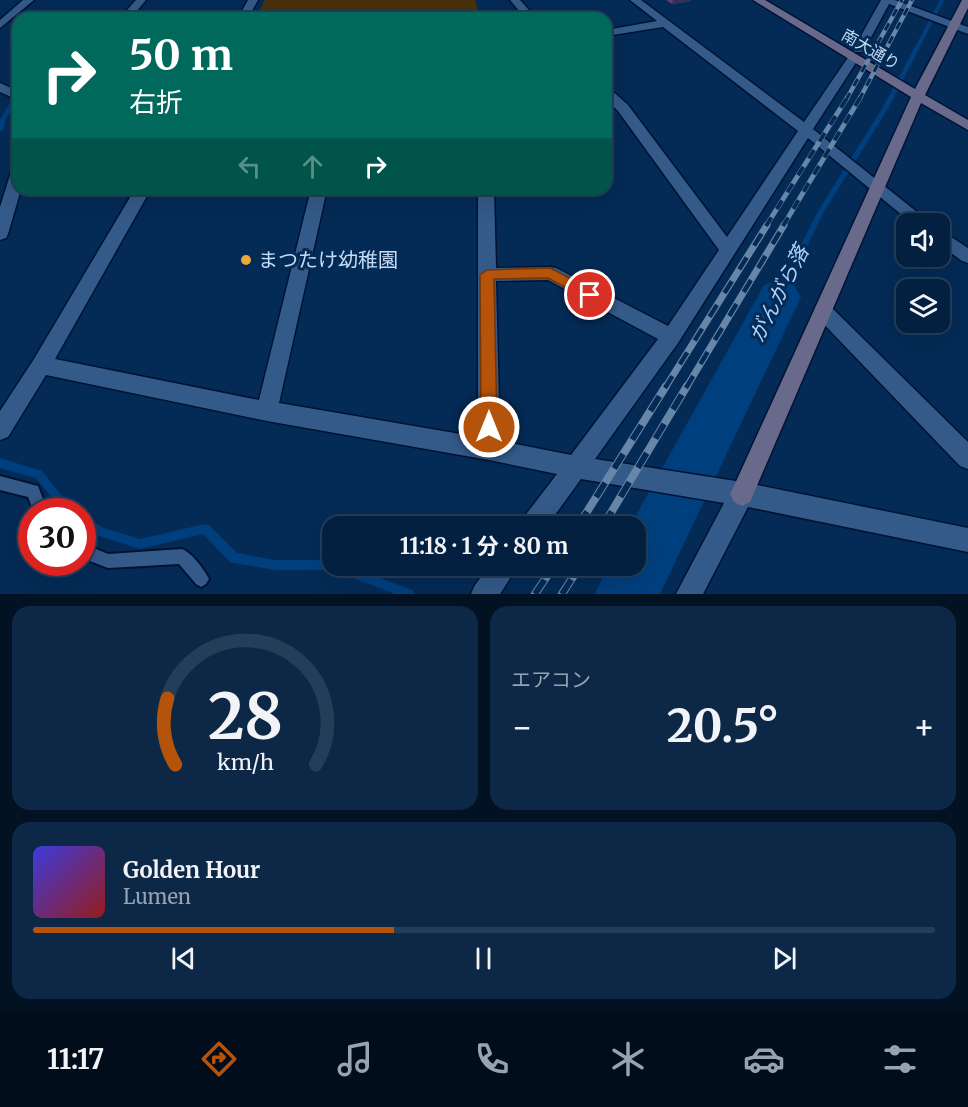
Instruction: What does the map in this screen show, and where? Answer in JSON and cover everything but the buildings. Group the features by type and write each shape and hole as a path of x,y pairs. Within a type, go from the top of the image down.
{"street":[{"path":"15,12 29,0"},
{"path":"130,12 141,0"},
{"path":"515,0 526,12"},
{"path":"635,0 910,213"},
{"name":"南大通り","path":"758,0 890,74 968,126"},
{"name":"南大通り","path":"774,0 856,54"},
{"path":"540,516 671,337 729,251 856,54 886,0 968,31"},
{"path":"689,594 742,494 878,188 915,89 967,0"},
{"path":"0,25 12,15"},
{"path":"612,32 666,23"},
{"name":"南大通り","path":"915,89 968,115"},
{"path":"612,98 623,108 729,251"},
{"path":"612,109 623,108"},
{"path":"0,234 12,193"},
{"path":"0,430 41,365 140,195"},
{"path":"267,411 318,195"},
{"path":"486,195 489,449"},
{"path":"950,243 968,257"},
{"path":"487,275 550,273 671,337"},
{"path":"823,311 968,458"},
{"path":"41,365 267,411 489,449 576,467 742,494 968,540"},
{"path":"484,594 497,576"}],"lane":[{"path":"0,483 33,491 36,498"},
{"path":"96,556 108,561 182,556 201,579"}],"shaded area":[{"path":"265,0 475,0 478,12 258,12"}],"waterway":[{"name":"がんがら落","path":"779,297 820,213 886,107 942,0"},
{"path":"0,130 3,119 12,104"},
{"name":"がんがら落","path":"627,594 779,297"},
{"path":"0,463 39,474 59,498"},
{"path":"96,529 140,544 205,529 234,558 275,565 332,565 409,594"}],"railway":[{"path":"846,100 902,0"},
{"path":"859,100 912,0"},
{"path":"766,226 847,98"},
{"path":"783,226 860,98"},
{"path":"665,388 767,225"},
{"path":"686,388 784,225"},
{"path":"584,516 666,386"},
{"path":"609,516 687,386"},
{"path":"535,594 547,576"},
{"path":"562,594 574,576"}],"place":[{"name":"まつたけ幼稚園","path":"246,260"}],"route":[{"path":"489,427 487,275 550,273 590,295"}]}
